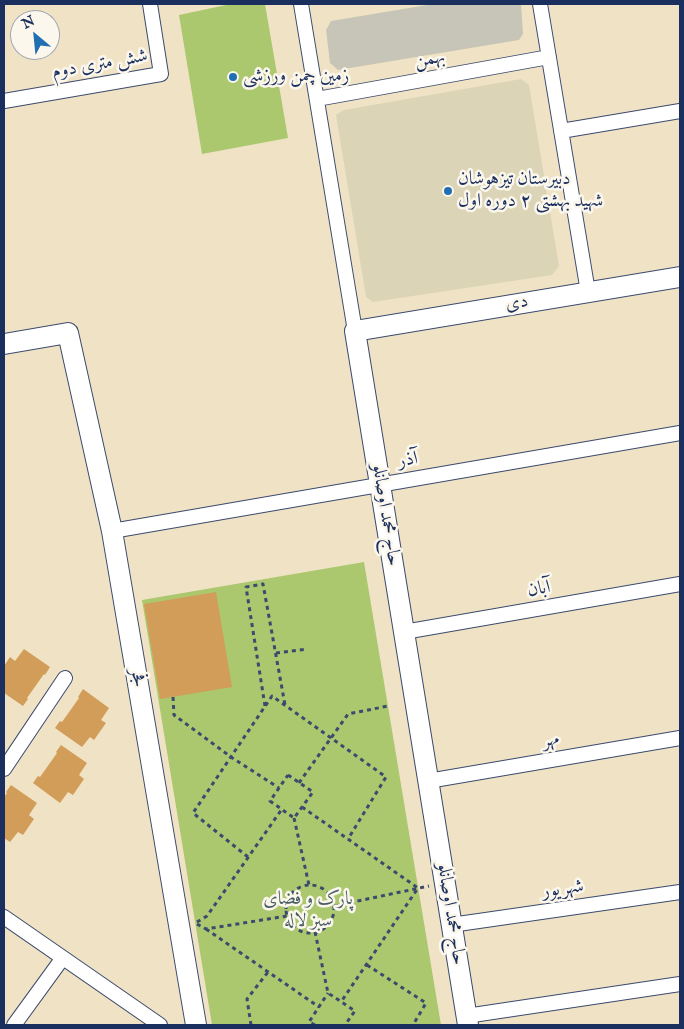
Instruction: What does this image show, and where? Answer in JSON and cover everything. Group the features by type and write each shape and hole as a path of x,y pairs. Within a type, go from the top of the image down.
{"street":[{"name":"شش متری دوم","path":"4,101 161,74 150,4"},
{"name":"حاج محمد اوصانلو","path":"302,4 467,1021"},
{"path":"540,4 588,292"},
{"name":"بهمن","path":"317,99 549,57"},
{"path":"561,131 680,111"},
{"name":"دی","path":"355,331 680,277"},
{"name":"فجر","path":"4,344 68,333 112,531 196,1025"},
{"name":"آذر","path":"112,531 680,433"},
{"name":"آبان","path":"404,632 680,584"},
{"path":"4,769 65,678"},
{"name":"مهر","path":"428,781 680,738"},
{"name":"شهریور","path":"451,925 680,892"},
{"path":"4,918 160,1025"},
{"path":"14,1025 62,959"},
{"path":"467,1021 680,984"}],"path":[{"path":"264,706 246,587 263,584 285,705"},
{"path":"276,653 306,649"},
{"path":"248,857 193,813 272,696 386,777 348,839"},
{"path":"173,697 174,715 230,757 279,788"},
{"path":"299,783 348,714 388,706"},
{"path":"294,818 312,792 288,775 270,801 294,818 309,885"},
{"path":"302,807 418,888"},
{"path":"282,809 207,916 195,923 319,1007"},
{"path":"334,906 444,883"},
{"path":"304,886 320,887 332,898 334,906 331,922 325,928 315,932 302,932 290,923 287,916 288,900 297,888 304,886"},
{"path":"341,1002 418,888"},
{"path":"206,929 287,916"},
{"path":"315,932 328,993 354,1011 347,1024"},
{"path":"366,965 426,1003 413,1025"},
{"path":"251,1025 247,999 268,972"},
{"path":"315,1025 309,1022 328,993"}],"shaded area":[{"path":"433,4 521,4 523,34 519,40 338,70 330,63 326,30 331,21"},
{"name":"دبیرستان تیزهوشان شهید بهشتی ۲ دوره اول","path":"521,79 529,85 559,266 552,275 373,302 366,297 336,115 344,110"}],"green space":[{"name":"زمین چمن ورزشی","path":"231,4 265,4 288,138 202,154 179,15"},
{"name":"پارک و فضای سبز لاله","path":"364,562 441,1025 212,1025 142,600"}],"building":[{"path":"216,592 232,687 160,699 144,604"},
{"path":"24,649 50,667 23,706 4,693 4,666 10,657 15,661"},
{"path":"83,689 109,708 101,720 106,723 94,740 90,737 82,747 55,728 60,721 62,722"},
{"path":"61,745 87,763 79,775 84,779 73,795 68,792 60,803 33,783 38,776 40,777"},
{"path":"11,785 37,803 29,815 34,819 23,835 18,832 10,842 4,838 4,797"}],"place":[{"name":"زمین چمن ورزشی","path":"233,77"},
{"name":"دبیرستان تیزهوشان شهید بهشتی ۲ دوره اول","path":"448,191"}]}
